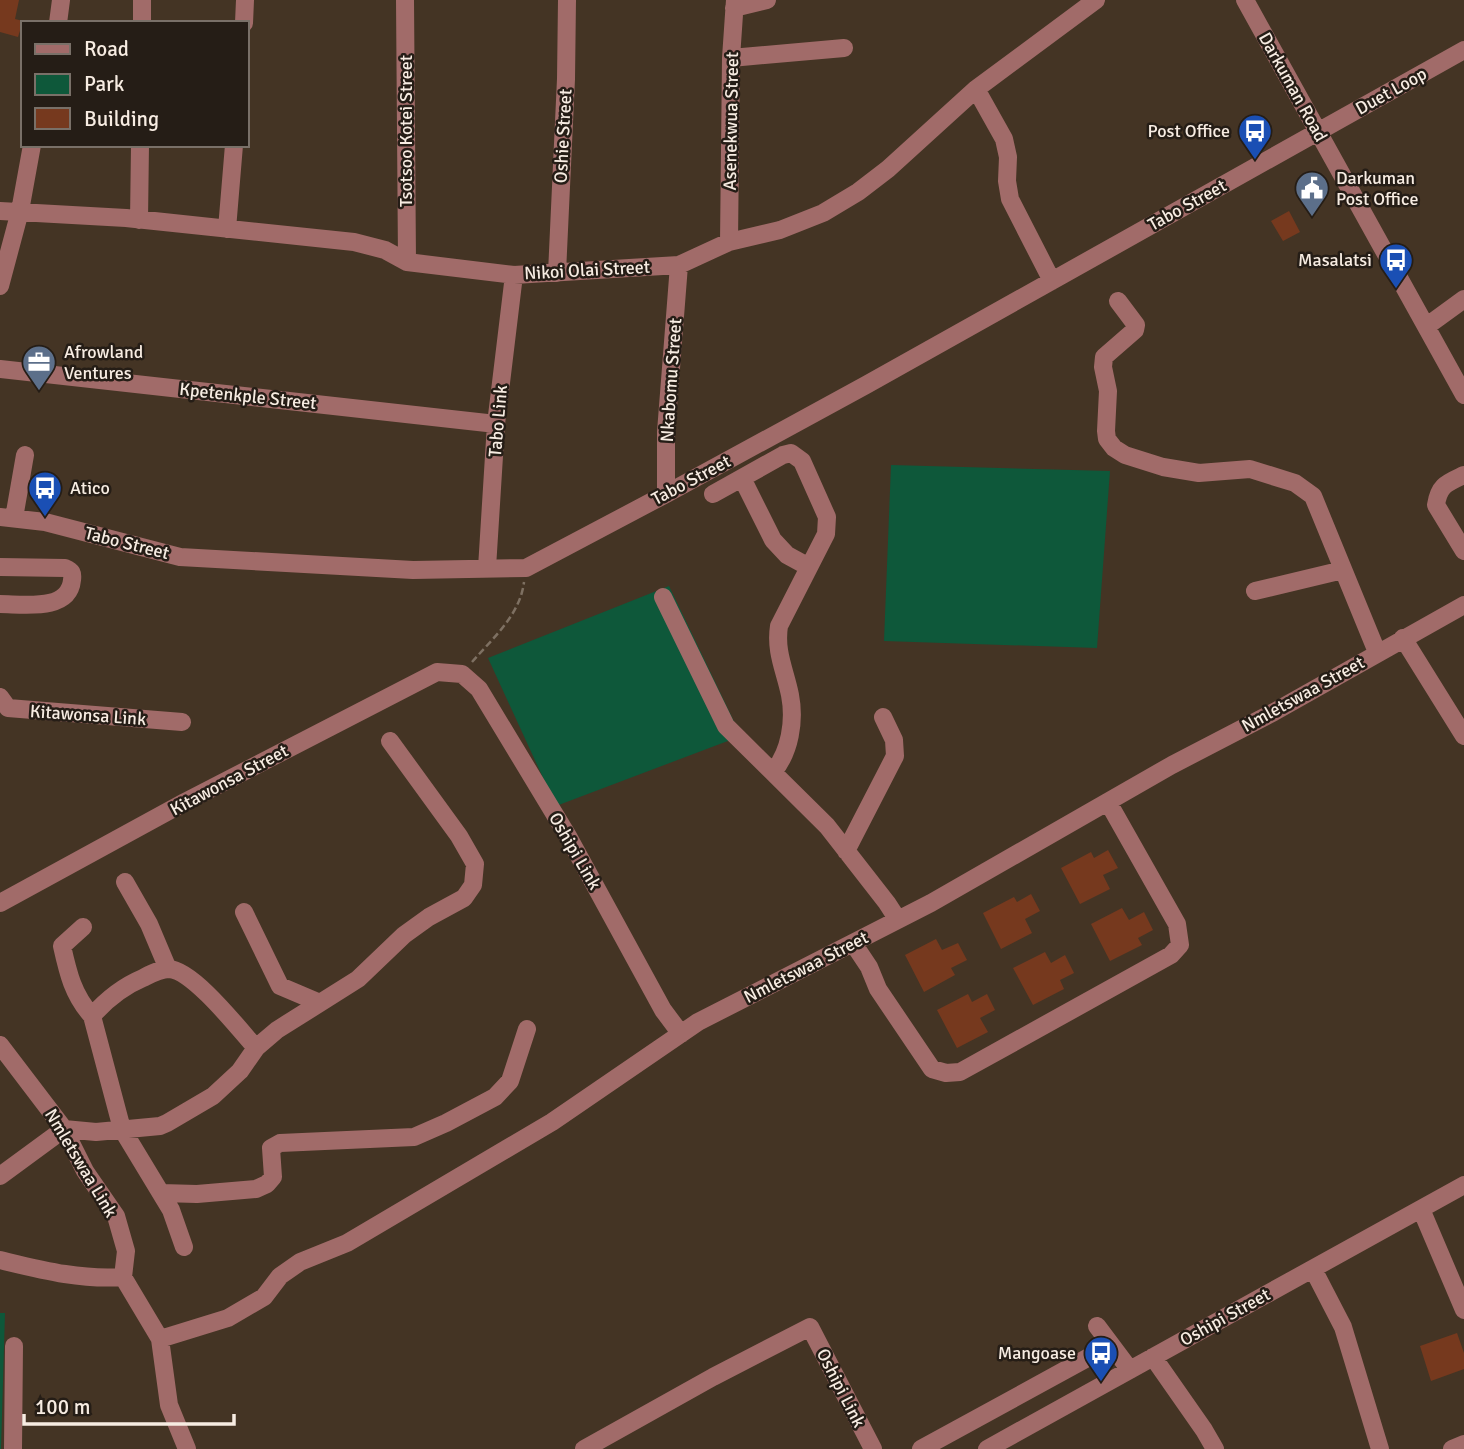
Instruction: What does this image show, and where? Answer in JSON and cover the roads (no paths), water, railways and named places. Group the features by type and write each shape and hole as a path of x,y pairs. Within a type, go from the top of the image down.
{"street":[{"path":"58,21 61,0"},
{"path":"142,0 142,21"},
{"path":"244,21 246,0"},
{"name":"Tsotsoo Kotei Street","path":"405,0 407,262"},
{"name":"Oshie Street","path":"557,273 567,0"},
{"path":"734,4 767,0"},
{"name":"Nikoi Olai Street","path":"0,212 20,211 139,220 354,242 385,250 407,262 514,275 679,265 729,242 790,226 823,213 858,192 888,169 976,89 1096,0"},
{"name":"Darkuman Road","path":"1245,0 1464,395"},
{"name":"Asenekwua Street","path":"729,242 734,4"},
{"path":"731,58 844,48"},
{"name":"Duet Loop","path":"1319,132 1464,50"},
{"path":"976,89 1004,139 1008,157 1007,181 1010,199 1052,281"},
{"name":"Tabo Street","path":"7,518 45,522 180,556 413,570 526,568 666,494 1319,132"},
{"path":"0,286 20,211 32,147"},
{"path":"139,220 140,147"},
{"path":"226,229 234,147"},
{"name":"Nkabomu Street","path":"666,494 666,432 679,265"},
{"name":"Tabo Link","path":"487,568 496,424 514,275"},
{"path":"1427,326 1464,299"},
{"path":"1118,301 1136,325 1135,330 1104,357 1108,391 1107,439 1125,455 1163,467 1199,473 1251,469 1295,483 1313,496 1377,652"},
{"name":"Kpetenkple Street","path":"0,369 496,424"},
{"path":"7,518 25,455"},
{"path":"713,494 783,455 796,455 802,461 827,517 827,528 779,626 777,642 792,707 788,744 773,772"},
{"path":"1464,475 1444,485 1438,492 1436,505 1464,551"},
{"path":"743,478 773,540 787,555 809,567"},
{"path":"0,567 65,568 70,570 73,576 71,589 61,600 38,604 0,604"},
{"path":"1255,591 1343,570"},
{"path":"663,597 726,726 827,826 898,920"},
{"name":"Nmletswaa Street","path":"160,1339 228,1318 264,1297 280,1276 300,1262 347,1243 552,1122 698,1022 898,920 1464,605"},
{"path":"1403,638 1464,736"},
{"name":"Kitawonsa Street","path":"0,902 174,808 437,672 462,674"},
{"name":"Oshipi Link","path":"462,674 479,689 569,838 663,1010 681,1034"},
{"name":"Kitawonsa Link","path":"0,697 8,708 182,722"},
{"path":"846,851 895,756 894,740 883,717"},
{"path":"0,1176 64,1129 96,1132 160,1126 213,1096 240,1071 256,1048 277,1030 359,979 404,935 429,917 464,898 473,885 475,864 390,741"},
{"path":"853,943 869,967 878,989 932,1069 946,1073 960,1072 1030,1035 1171,955 1180,945 1177,924 1108,802"},
{"path":"125,882 149,924 168,969"},
{"path":"244,912 280,986 284,990 320,1003"},
{"path":"83,927 62,946 69,978 79,1002 92,1016 122,1129 177,1223 184,1247"},
{"path":"92,1016 104,1003 135,981 168,969 178,971 202,988 256,1048"},
{"path":"161,1193 197,1194 256,1189 267,1184 273,1177 271,1148 280,1143 414,1138 495,1097 510,1081 527,1029"},
{"name":"Nmletswaa Link","path":"0,1045 64,1129 85,1171 116,1216 126,1251 123,1277"},
{"name":"Oshipi Street","path":"987,1449 1464,1185"},
{"path":"1421,1209 1464,1310"},
{"path":"0,1259 65,1276 100,1279 123,1277 160,1339 169,1405 187,1449"},
{"path":"1312,1269 1343,1327 1380,1449"},
{"path":"1097,1326 1130,1370"},
{"name":"Oshipi Link","path":"584,1449 810,1327 873,1449"},
{"path":"921,1449 1111,1345"},
{"path":"13,1449 14,1346"},
{"path":"1153,1357 1205,1430 1215,1449"},
{"path":"1452,1449 1464,1444"}],"place":[{"name":"Post Office","path":"1255,161"},
{"name":"Darkuman Post Office","path":"1312,218"},
{"name":"Masalatsi","path":"1396,290"},
{"name":"Afrowland Ventures","path":"39,392"},
{"name":"Atico","path":"45,518"},
{"name":"Mangoase","path":"1101,1383"}]}
